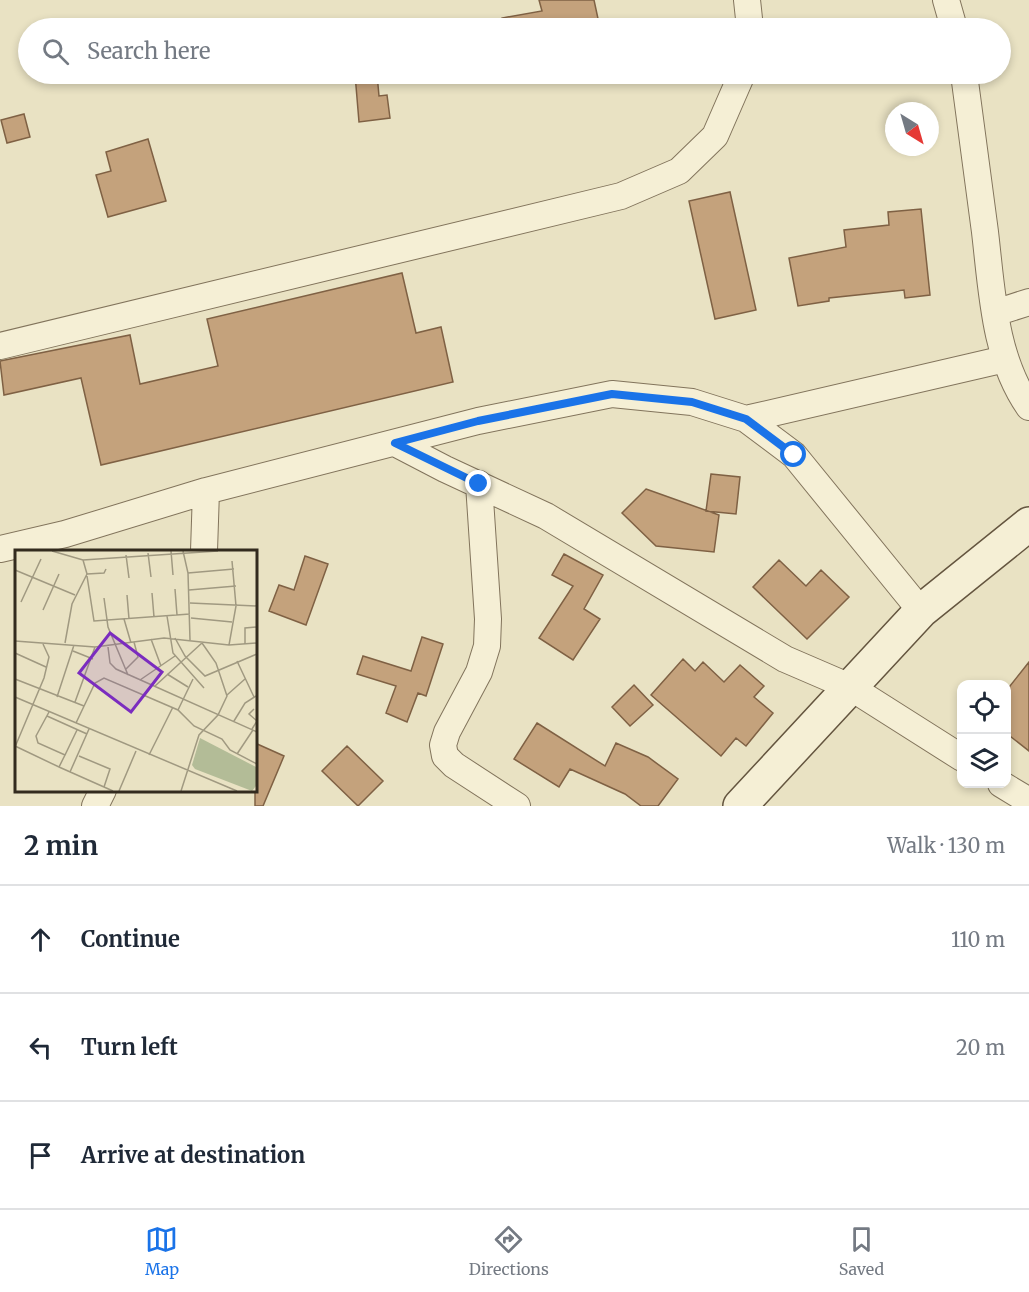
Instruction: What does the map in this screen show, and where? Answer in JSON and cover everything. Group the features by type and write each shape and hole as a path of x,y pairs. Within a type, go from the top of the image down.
{"street":[{"path":"747,0 749,18"},
{"path":"946,0 951,18"},
{"path":"0,346 621,195 680,171 715,136 740,84"},
{"path":"965,84 995,313 1005,359 1020,395 1029,407"},
{"path":"995,313 1029,303"},
{"path":"746,419 1005,359"},
{"path":"0,549 65,534 206,491 478,421 612,394 692,402 746,419 794,455 921,611"},
{"path":"395,443 546,516 785,659 850,687 957,755"},
{"path":"479,484 488,620 487,646 479,672 447,732 443,746 445,756 454,765 517,806"},
{"path":"204,550 206,491"},
{"path":"740,806 921,611 1029,524"},
{"path":"1009,788 1029,801"},
{"path":"95,806 102,791"}],"building":[{"path":"539,0 594,0 598,18 502,18 542,11"},
{"path":"356,84 378,84 379,96 387,95 390,118 359,122"},
{"path":"24,114 30,137 7,143 1,120"},
{"path":"148,139 166,201 108,217 96,175 111,171 106,152"},
{"path":"730,192 756,310 715,319 689,201"},
{"path":"921,209 930,295 905,298 904,290 829,298 829,301 798,306 789,258 846,247 844,230 889,225 888,212"},
{"path":"402,273 416,333 441,327 453,382 101,465 81,378 4,395 0,361 130,335 140,384 218,366 207,319"},
{"path":"711,474 740,477 736,514 706,511"},
{"path":"646,489 719,515 714,552 656,546 622,513"},
{"path":"564,554 603,575 584,609 600,619 573,660 539,638 573,586 552,575"},
{"path":"305,556 328,564 306,625 269,611 279,585 294,590"},
{"path":"779,560 806,586 821,570 849,597 807,639 753,587"},
{"path":"422,637 443,644 426,696 418,693 407,722 386,713 396,686 357,674 363,656 411,671"},
{"path":"683,659 695,671 703,662 724,682 740,665 764,686 754,697 773,713 746,746 736,738 721,756 651,695"},
{"path":"1029,662 1029,751 1011,737 1011,685"},
{"path":"634,685 653,705 630,726 612,707"},
{"path":"537,723 605,766 616,743 648,757 678,779 658,806 641,806 625,794 570,769 559,787 514,759"},
{"path":"256,743 284,756 263,806 255,806"},
{"path":"347,746 383,781 358,806 322,771"}],"route":[{"path":"479,484 395,443 478,421 612,394 692,402 746,419 794,455"}]}
